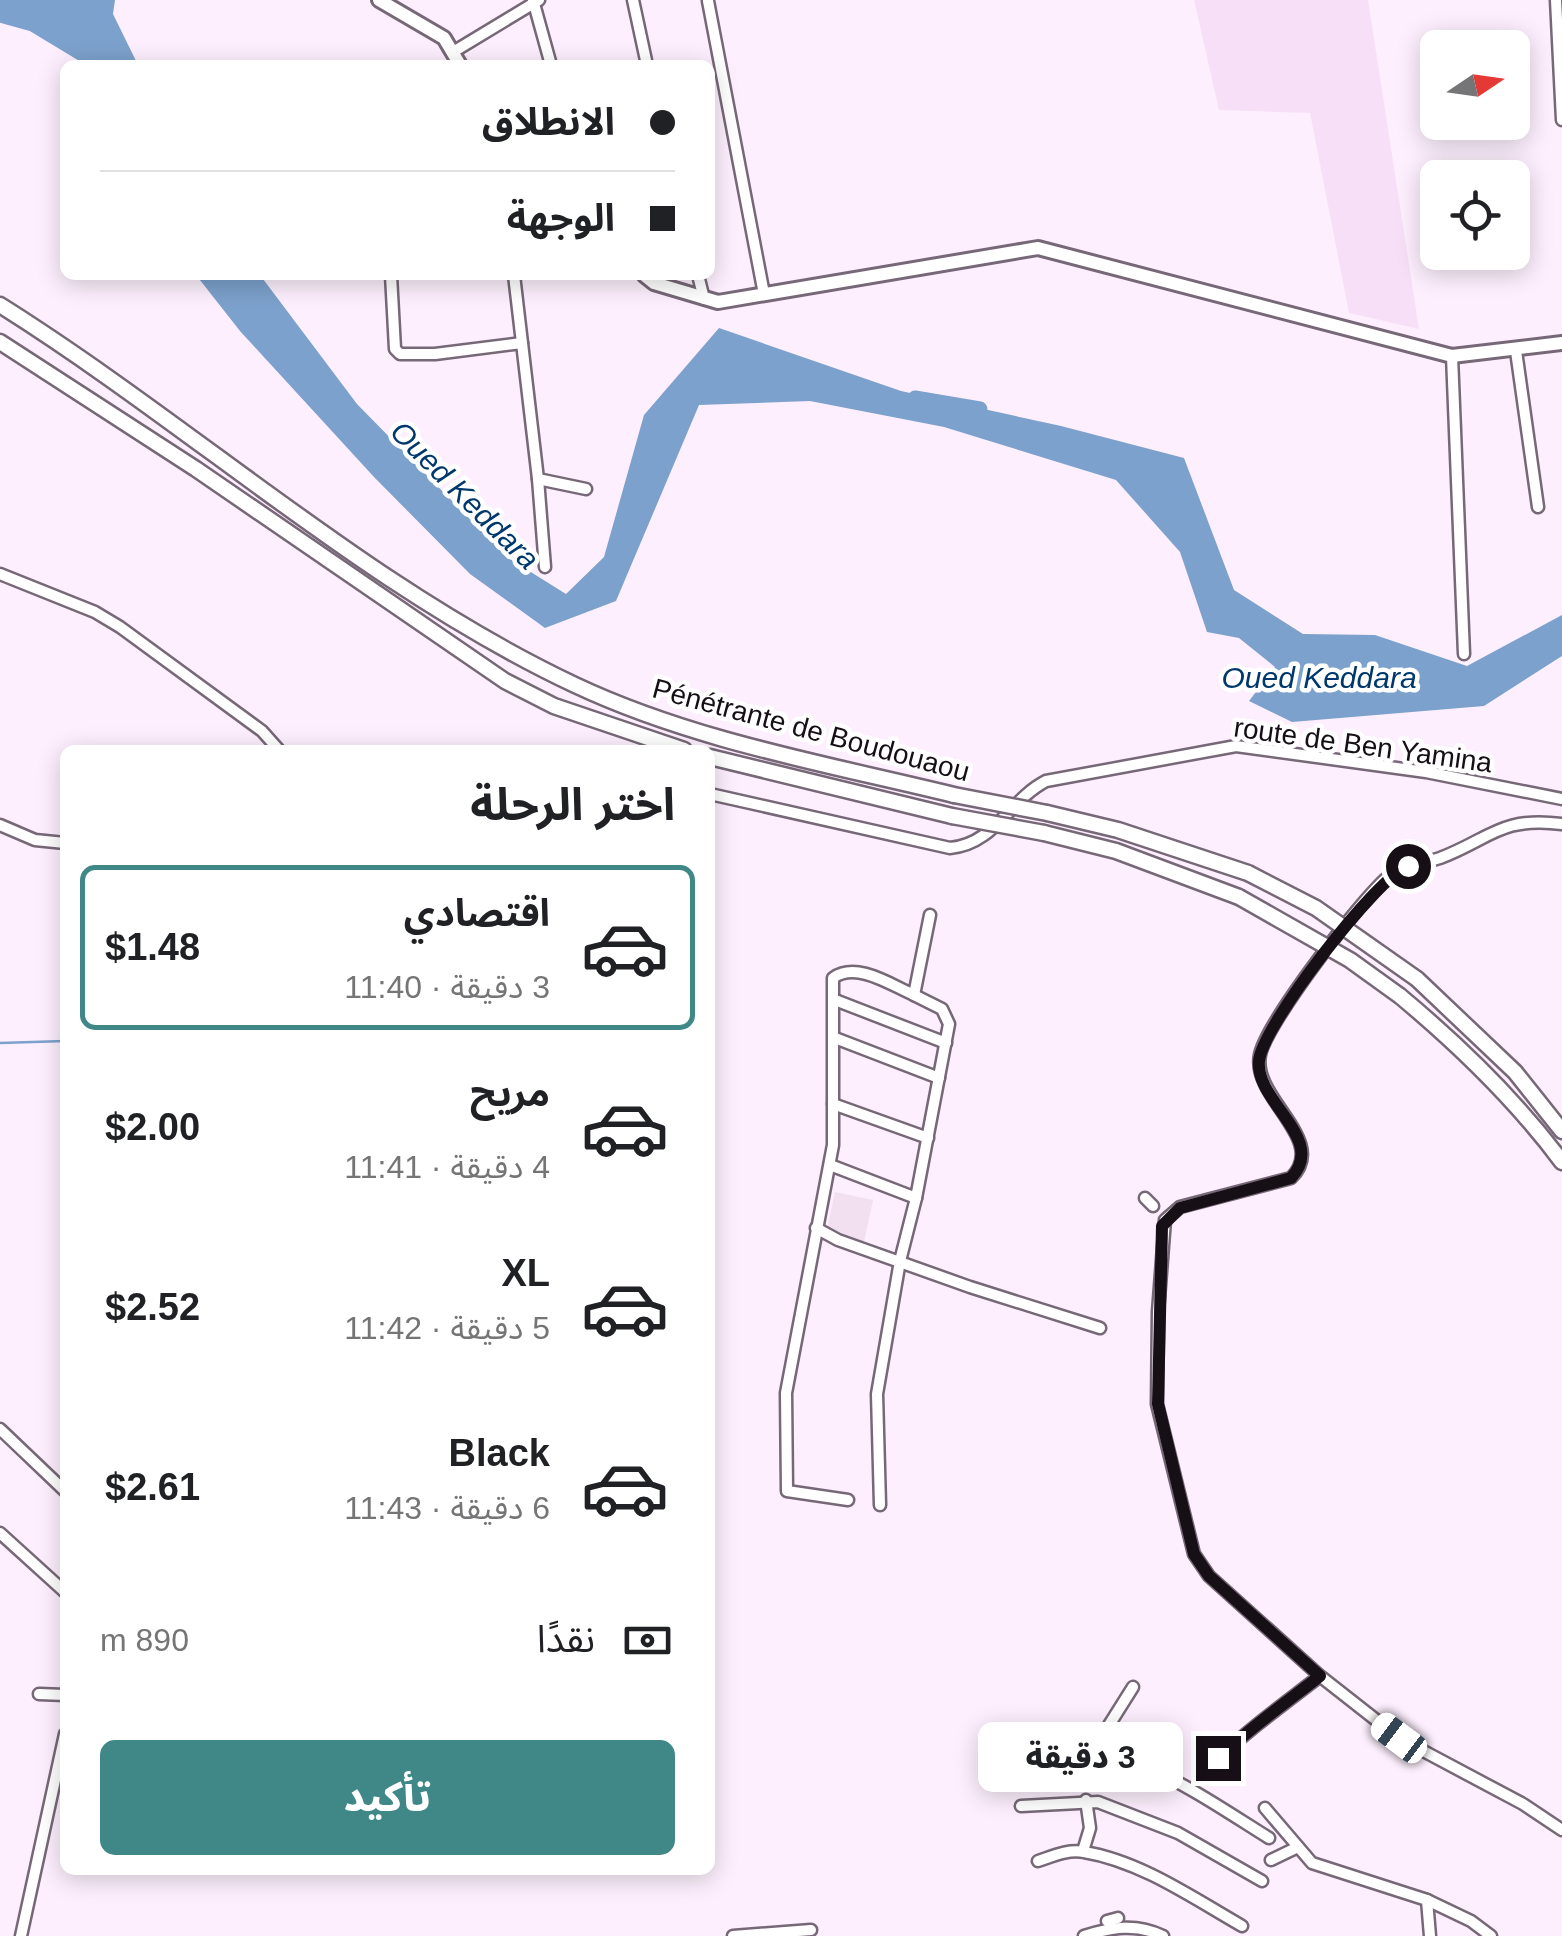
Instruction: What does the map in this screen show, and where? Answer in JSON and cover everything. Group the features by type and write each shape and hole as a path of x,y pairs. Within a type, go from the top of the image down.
{"highway":[{"name":"Pénétrante de Boudouaou","path":"0,304 385,574 453,618 576,685 633,709 745,745 1118,830 1248,873 1316,908 1417,979 1515,1072 1562,1131"},
{"name":"Pénétrante de Boudouaou","path":"0,342 196,469 506,681 554,706 669,745"},
{"name":"Pénétrante de Boudouaou","path":"715,759 1116,851 1239,898 1322,943 1400,996 1456,1042 1537,1129 1562,1162"}],"main road":[{"path":"379,0 444,38 457,59"},
{"path":"650,280 718,302 1038,248 1452,356 1562,343"}],"street":[{"path":"633,0 647,60"},
{"path":"725,0 707,0 764,294"},
{"path":"1556,0 1562,120"},
{"path":"457,59 536,1 550,60"},
{"path":"391,280 395,349 400,354 435,354 522,343"},
{"path":"515,280 538,479 544,567"},
{"path":"699,280 704,299"},
{"path":"1516,351 1538,506"},
{"path":"1452,356 1464,654"},
{"path":"538,479 586,489"},
{"path":"0,574 95,612 120,627 262,731 274,745"},
{"name":"route de Ben Yamina","path":"715,795 950,848 984,838 1027,794 1046,781 1236,746 1426,772 1562,799"},
{"path":"1562,824 1523,822 1502,826 1455,852 1399,870 1382,882 1274,1023 1261,1050 1261,1080 1300,1142 1302,1158 1291,1178 1180,1208 1162,1226 1158,1404 1194,1554 1209,1576 1320,1676 1399,1738 1523,1804 1562,1830"},
{"path":"0,825 35,840 60,842"},
{"path":"914,995 930,915"},
{"path":"848,1500 787,1491 786,1393 830,1165 834,1104 833,978 854,970 942,1010 949,1024 877,1394 880,1505"},
{"path":"835,1000 946,1043"},
{"path":"834,1038 939,1078"},
{"path":"834,1104 928,1138"},
{"path":"830,1165 916,1198"},
{"path":"816,1228 900,1262 1100,1328"},
{"path":"0,1429 60,1487"},
{"path":"0,1534 60,1588"},
{"path":"1218,1758 1263,1716 1280,1708 1320,1676"},
{"path":"1094,1749 1133,1687"},
{"path":"39,1694 60,1695"},
{"path":"1033,1748 1053,1743 1094,1749 1157,1772 1269,1838"},
{"path":"22,1936 60,1757"},
{"path":"1083,1852 1090,1828 1086,1800"},
{"path":"1021,1806 1086,1800 1178,1834 1262,1880"},
{"path":"1265,1808 1312,1863 1427,1900 1471,1921 1491,1936"},
{"path":"1271,1860 1298,1847"},
{"path":"1038,1861 1064,1852 1083,1852 1159,1879 1242,1926"},
{"path":"1427,1900 1430,1936"},
{"path":"1084,1936 1109,1928 1130,1927 1163,1936"},
{"path":"733,1936 812,1930"}],"shaded area":[{"path":"1194,0 1368,0 1419,329 1349,313 1310,113 1219,110"},
{"path":"835,1192 873,1200 863,1247 825,1239"}],"water":[{"path":"0,0 115,0 113,14 136,60 78,60 0,13"},
{"name":"Oued Keddara","path":"200,280 264,280 357,404 507,557 566,594 604,557 644,415 719,328 901,391 1184,458 1234,590 1303,634 1375,635 1467,666 1562,615 1562,656 1484,706 1292,722 1249,701 1275,667 1239,638 1207,632 1180,552 1116,480 944,427 810,401 699,405 616,601 545,628 470,574 374,477 240,331"}],"waterway":[{"name":"Oued Keddara","path":"0,15 29,23"},
{"name":"Oued Keddara","path":"915,398 980,409"},
{"path":"0,1043 60,1041"}],"route":[{"path":"1218,1758 1263,1716 1280,1708 1320,1676 1209,1576 1194,1554 1158,1404 1162,1226 1180,1208 1291,1178 1298,1169 1302,1158 1300,1142 1265,1090 1259,1070 1261,1050 1274,1023 1359,909 1390,875 1408,866"}]}
